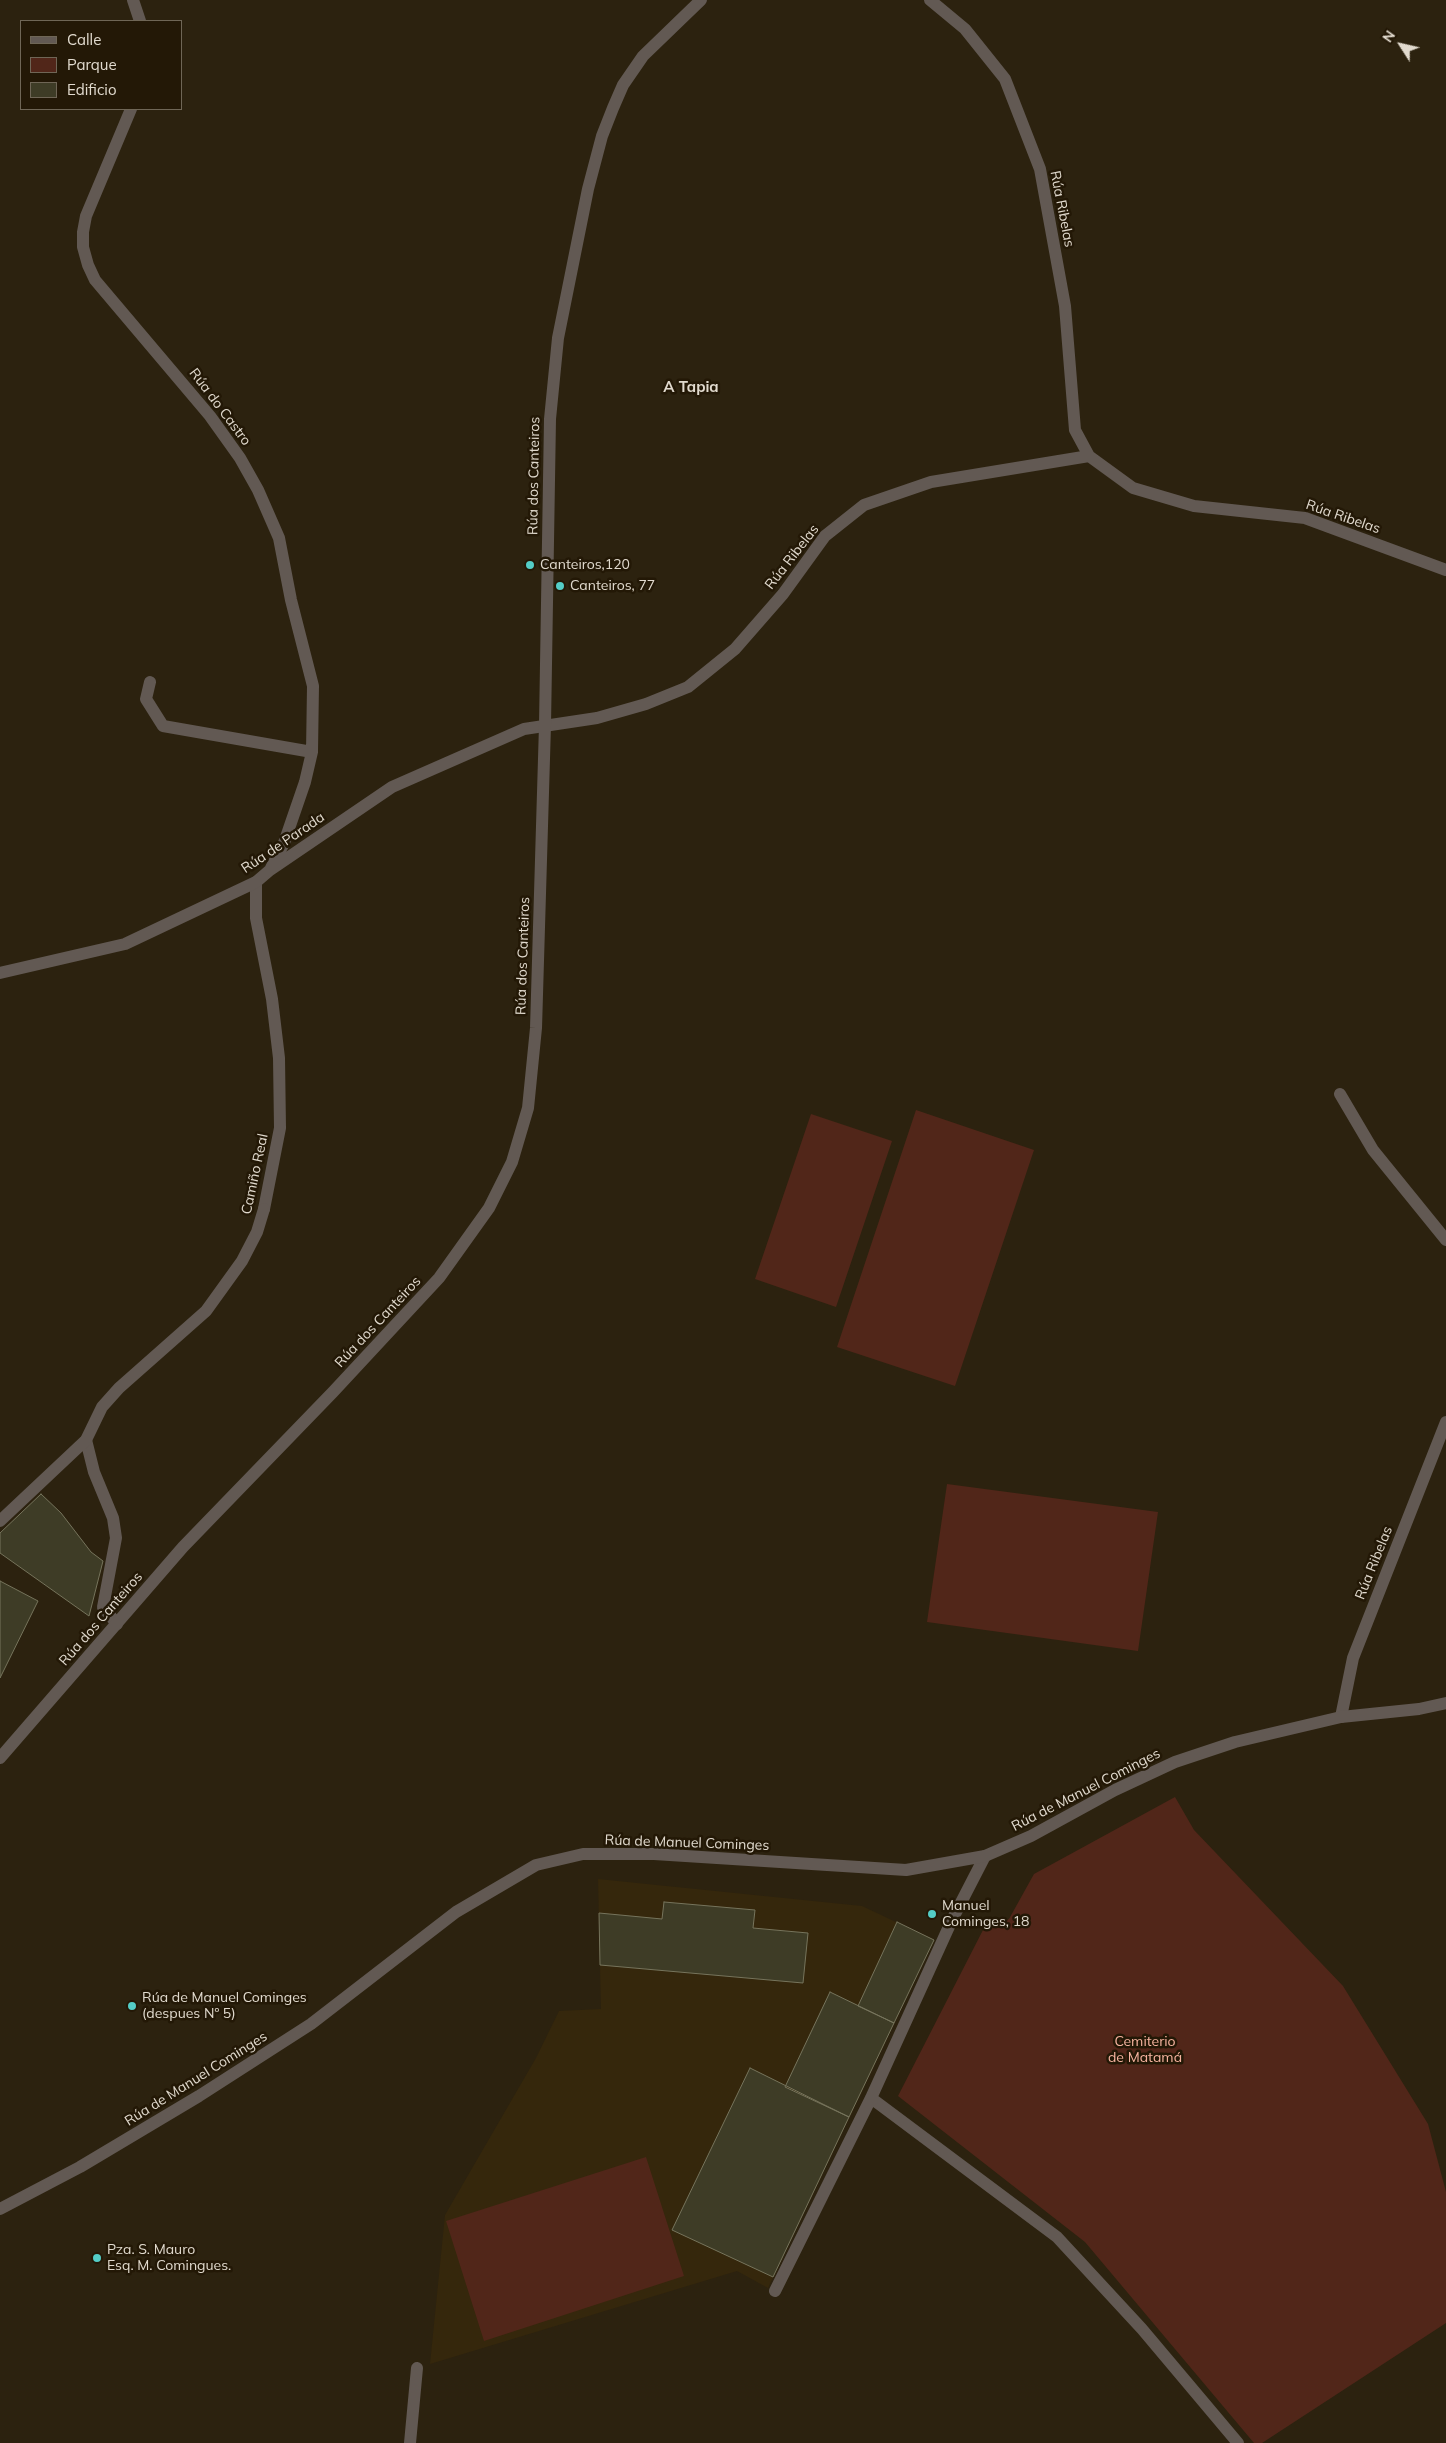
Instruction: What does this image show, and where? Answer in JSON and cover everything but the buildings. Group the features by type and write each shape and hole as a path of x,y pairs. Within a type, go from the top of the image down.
{"street":[{"path":"133,0 140,20"},
{"name":"Rúa dos Canteiros","path":"0,1758 183,1547 334,1392 439,1278 466,1244 501,1187 512,1162 528,1108 536,1028 545,725 550,419 558,338 579,231 602,136 623,85 643,56 702,0"},
{"name":"Rúa Ribelas","path":"930,0 965,29 1004,79 1040,169 1065,306 1075,430 1089,456 1134,488 1194,506 1305,518 1446,570"},
{"name":"Rúa do Castro","path":"131,110 86,216 83,232 84,247 95,280 210,416 240,458 272,518 279,538 291,600 313,686 312,752 294,819 270,870"},
{"name":"Rúa Ribelas","path":"545,725 597,718 646,704 688,687 735,649 783,594 825,536 864,505 931,482 1089,456"},
{"path":"150,682 146,699 163,726 312,752"},
{"name":"Rúa de Parada","path":"0,973 125,944 256,882 270,870 392,787 524,729 545,725"},
{"name":"Camiño Real","path":"0,1521 86,1440 102,1407 119,1388 206,1312 242,1261 257,1232 264,1209 280,1128 279,1058 272,999 256,918 256,882"},
{"path":"1340,1094 1372,1150 1446,1240"},
{"name":"Rúa Ribelas","path":"1341,1717 1353,1658 1446,1422"},
{"path":"86,1440 94,1472 113,1518 116,1538 103,1607 117,1624"},
{"name":"Rúa de Manuel Cominges","path":"0,2209 80,2168 207,2091 310,2024 456,1912 536,1865 583,1854 645,1854 906,1870 986,1856 1032,1836 1116,1790 1175,1762 1235,1742 1341,1717 1419,1709 1446,1703"},
{"path":"775,2291 871,2098 952,1920 986,1856"},
{"path":"871,2098 1057,2237 1142,2329 1238,2443"},
{"path":"410,2443 417,2368"}],"shaded area":[{"path":"598,1879 862,1906 934,1940 768,2288 737,2271 430,2364 445,2215 536,2058 559,2011 601,2009"}],"green space":[{"path":"916,1110 1034,1150 955,1386 837,1347"},
{"path":"811,1114 892,1141 836,1307 755,1279"},
{"path":"947,1484 1158,1512 1138,1651 927,1622"},
{"name":"Cemiterio de Matamá","path":"1175,1797 1194,1830 1343,1986 1428,2124 1446,2192 1446,2323 1262,2443 1254,2443 1085,2242 898,2096 983,1930 1009,1919 1034,1874"},
{"path":"646,2157 684,2276 484,2341 446,2221"}],"place":[{"name":"Canteiros,120","path":"530,565"},
{"name":"Canteiros, 77","path":"560,586"},
{"name":"Manuel Cominges, 18","path":"932,1914"},
{"name":"Rúa de Manuel Cominges (despues Nº 5)","path":"132,2006"},
{"name":"Pza. S. Mauro Esq. M. Comingues.","path":"97,2258"}],"district":[{"name":"A Tapia","path":"691,387"}]}
